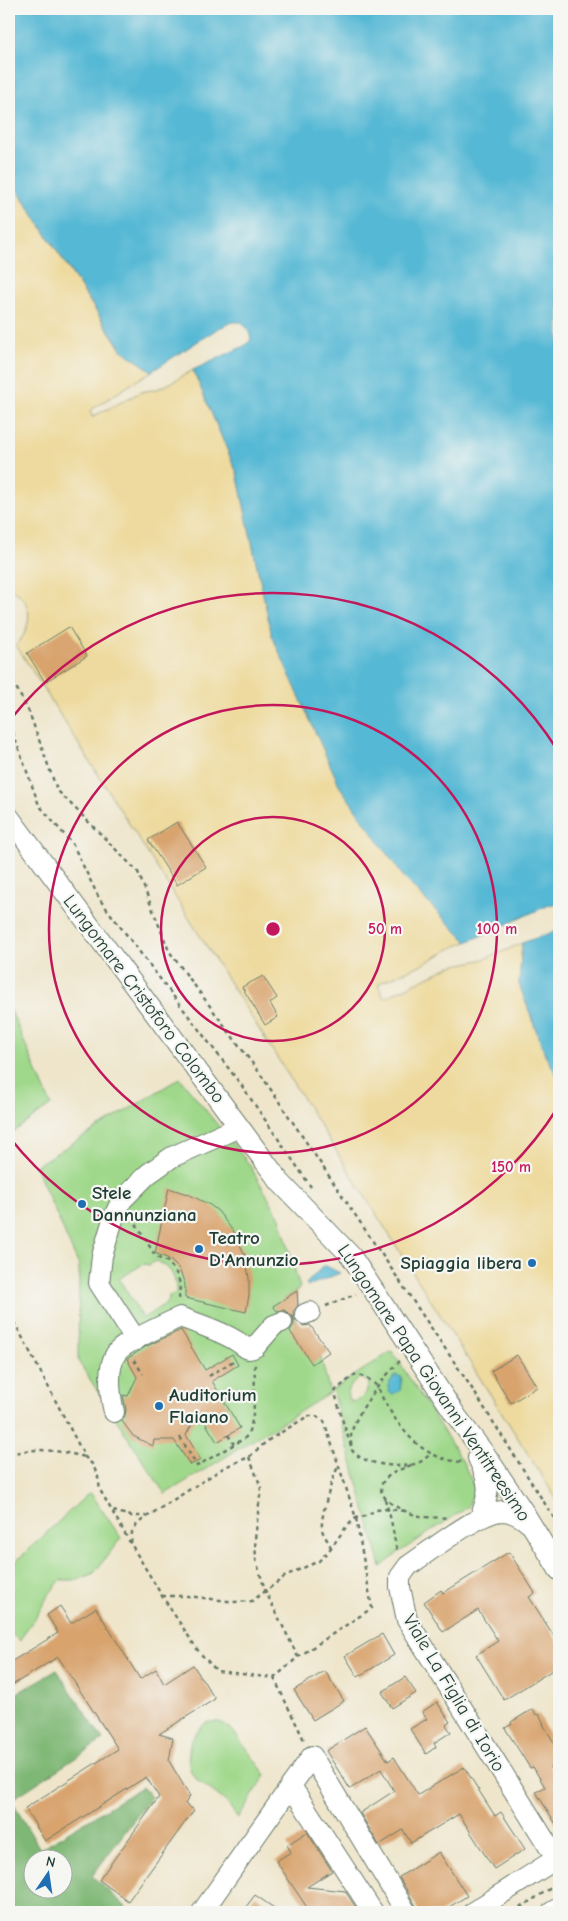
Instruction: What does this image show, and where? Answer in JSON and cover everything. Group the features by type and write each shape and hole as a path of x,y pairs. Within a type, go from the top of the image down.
{"street":[{"name":"Lungomare Cristoforo Colombo","path":"9,817 280,1182"},
{"path":"136,1340 100,1283 102,1256 114,1216 122,1200 148,1174 172,1157 239,1127"},
{"name":"Lungomare Papa Giovanni Ventitreesimo","path":"280,1182 351,1256 458,1417 487,1456 559,1570"},
{"path":"114,1412 111,1370 113,1360 118,1351 136,1340 180,1317 238,1341 248,1349 255,1347 274,1324 282,1322"},
{"path":"458,1417 487,1476 489,1491 480,1518"},
{"name":"Viale La Figlia di Iorio","path":"533,1528 518,1514 506,1511 495,1512 480,1518 408,1566 400,1577 400,1587 407,1620 558,1860"},
{"path":"202,1912 312,1756 406,1912"},
{"path":"291,1786 373,1912"},
{"path":"473,1912 558,1860"},
{"path":"552,1912 559,1908"}],"path":[{"path":"9,674 29,712 57,790 138,872 169,951 261,1075 466,1380 559,1526"},
{"name":"Lungomare Cristoforo Colombo","path":"9,725 39,805 73,845 100,900 242,1086"},
{"path":"122,1200 156,1257 168,1262 178,1276 180,1285 178,1299 180,1317"},
{"path":"307,1313 372,1288"},
{"path":"9,1316 18,1329 85,1457 93,1466 98,1477 100,1490 131,1544 199,1652 217,1671 274,1678 298,1656 372,1608 356,1518 347,1487 338,1467 324,1421 316,1416 308,1416 267,1442 249,1457 225,1467 148,1516 137,1524 132,1532 131,1544"},
{"path":"180,1437 197,1466 246,1436 251,1423 255,1347"},
{"path":"209,1376 235,1360"},
{"path":"351,1446 351,1432 355,1421 378,1387 400,1360"},
{"path":"415,1464 392,1465 363,1461 354,1454 336,1394 338,1387 356,1374 372,1380 410,1438 430,1454 444,1459 463,1462"},
{"path":"228,1435 234,1444"},
{"path":"9,1455 20,1450 70,1453 85,1457"},
{"path":"399,1555 381,1490 389,1476 420,1462 430,1454"},
{"path":"249,1457 261,1487 255,1539 256,1560 266,1590 298,1656"},
{"path":"331,1548 322,1529 324,1510 338,1467"},
{"path":"384,1497 392,1505 405,1511 421,1516 452,1519"},
{"path":"162,1596 190,1596 235,1602 252,1601 287,1575 319,1561 346,1527 356,1518 376,1510 405,1511"},
{"path":"112,1511 130,1516 148,1516"},
{"path":"274,1678 312,1756"},
{"path":"513,1912 559,1883"}],"green space":[{"path":"9,1006 51,1105 9,1135"},
{"path":"180,1078 249,1164 280,1218 300,1288 283,1300 321,1358 330,1393 165,1494 78,1361 79,1266 35,1166","holes":["155,1261 172,1273 176,1293 169,1296 168,1302 143,1318 119,1279 143,1264 149,1265"]},
{"path":"392,1351 463,1462 475,1489 468,1507 398,1553 381,1567 332,1390","holes":["360,1378 369,1382 366,1392 362,1397 352,1402 348,1399 349,1389 355,1382"]},
{"path":"90,1492 121,1538 94,1573 78,1580 61,1580 50,1593 20,1641 9,1632 9,1568"},
{"path":"57,1670 103,1740 11,1800 39,1848 22,1848 22,1898 72,1898 72,1848 42,1848 142,1787 151,1797 92,1876 125,1906 126,1912 9,1912 9,1698"},
{"path":"208,1722 220,1722 233,1731 266,1775 238,1818 223,1799 196,1778 190,1767 189,1750 191,1741 198,1730"}],"sand":[{"path":"9,177 121,350 152,371 95,407 90,411 92,417 141,392 157,389 169,384 193,370 237,473 272,636 405,879 467,942 379,983 384,998 451,966 481,960 522,943 519,984 545,1054 559,1079 559,1503 16,645 26,630 29,614 23,599 9,589"}],"water":[{"path":"9,9 559,9 559,903 549,905 467,942 405,879 340,787 272,636 237,473 193,370 244,346 251,340 249,331 242,322 232,322 217,329 152,371 122,350 9,177"},
{"path":"559,930 559,1079 545,1054 519,984 522,943"},
{"path":"324,1265 340,1273 308,1286 306,1284"},
{"path":"395,1375 402,1377 400,1391 392,1394 389,1392 388,1385"}],"building":[{"path":"69,627 87,656 45,682 27,653"},
{"path":"177,822 206,867 177,885 148,840"},
{"path":"263,976 277,998 270,1003 278,1017 265,1025 242,987"},
{"name":"Teatro D'Annunzio","path":"169,1188 190,1195 210,1205 218,1211 236,1235 245,1256 249,1278 246,1312 185,1298 185,1284 179,1269 169,1259 155,1253"},
{"path":"297,1291 298,1305 293,1312 294,1319 303,1326 310,1325 329,1352 312,1364 290,1331 294,1324 293,1317 284,1310 277,1311 273,1306"},
{"path":"181,1330 205,1370 232,1354 238,1365 212,1381 240,1428 217,1442 199,1412 186,1435 201,1460 190,1465 174,1440 154,1440 153,1446 133,1436 122,1421 126,1410 123,1395 128,1396 137,1377 127,1359 145,1347"},
{"path":"517,1355 537,1387 511,1403 491,1371"},
{"path":"509,1552 535,1593 529,1597 559,1644 559,1666 504,1700 476,1655 498,1641 478,1610 443,1632 424,1602 441,1590 443,1593"},
{"path":"60,1606 71,1623 96,1608 140,1679 156,1669 164,1684 193,1665 215,1699 159,1734 173,1738 169,1761 190,1796 185,1804 194,1810 128,1901 99,1880 159,1797 146,1777 45,1841 25,1808 118,1749 58,1657 9,1687 9,1663 58,1633 47,1615"},
{"path":"382,1634 394,1655 358,1677 345,1656"},
{"path":"325,1671 344,1701 313,1720 294,1690"},
{"path":"405,1677 416,1693 392,1708 382,1692"},
{"path":"437,1702 450,1722 446,1725 451,1732 434,1743 436,1747 426,1754 410,1729 427,1719 422,1712"},
{"path":"533,1709 536,1715 539,1714 559,1751 559,1761 550,1767 559,1782 559,1829 536,1792 545,1787 533,1767 530,1768 505,1728 512,1724 511,1722"},
{"path":"365,1726 388,1761 394,1757 418,1795 464,1767 495,1816 501,1812 525,1849 494,1869 459,1814 411,1843 403,1830 379,1845 360,1813 394,1791 381,1769 350,1789 326,1751"},
{"path":"307,1832 332,1871 307,1887 345,1891 359,1912 310,1912 276,1861 291,1852 287,1845"},
{"path":"439,1852 467,1896 441,1912 418,1912 399,1877"},
{"path":"255,1895 280,1912 242,1912"}],"place":[{"name":"Stele Dannunziana","path":"82,1204"},
{"name":"Teatro D'Annunzio","path":"199,1249"},
{"name":"Spiaggia libera","path":"532,1263"},
{"name":"Auditorium Flaiano","path":"159,1406"}]}
